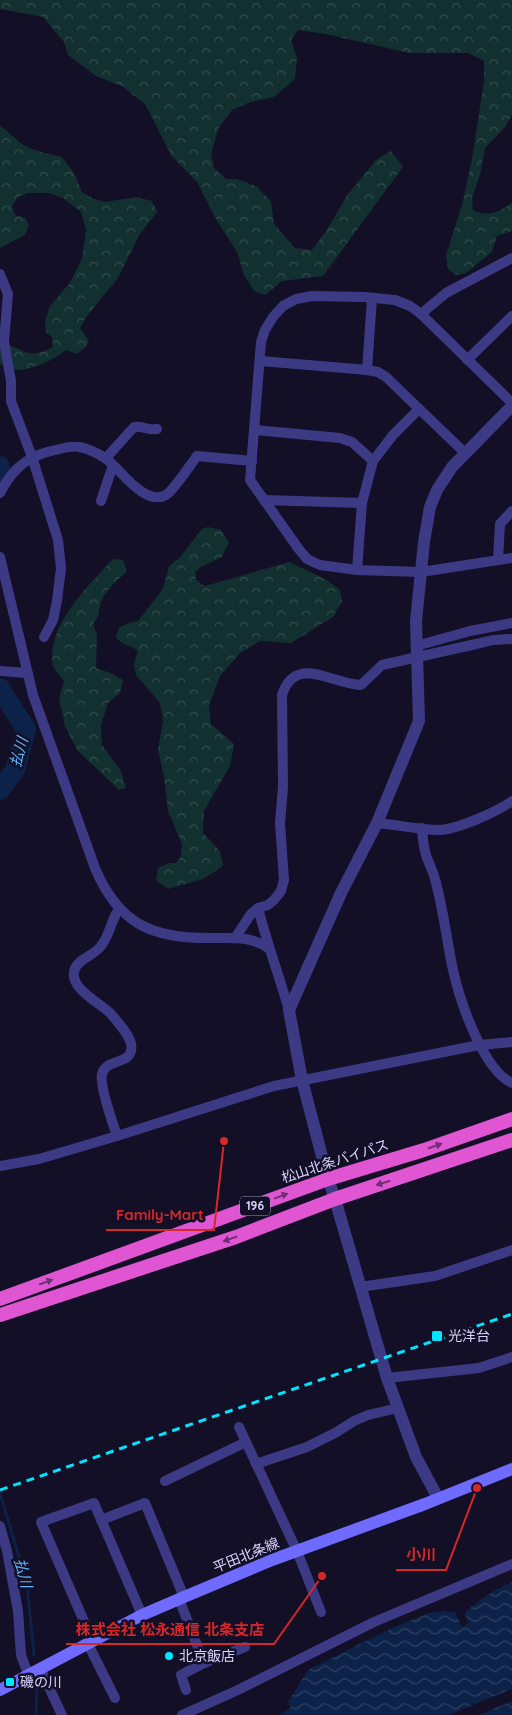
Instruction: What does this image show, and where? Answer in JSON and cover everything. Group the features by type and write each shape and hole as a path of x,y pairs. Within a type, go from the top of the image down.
{"highway":[{"name":"松山北条バイパス","path":"0,1299 328,1179 424,1150 512,1119"},
{"name":"196","path":"0,1315 236,1237 335,1199 512,1140"}],"main road":[{"name":"平田北条線","path":"0,1690 142,1615 297,1550 512,1469"}],"street":[{"path":"421,314 446,293 512,258"},
{"path":"0,274 8,294 4,342 11,381 11,401 32,457 58,540 60,568 57,601 52,620 44,638"},
{"path":"289,1010 341,893 378,823 420,721 416,621 420,572 426,522 430,506 444,479 465,453 512,404 421,314 410,306 395,300 312,296 296,299 283,306 265,330 261,342 250,480 307,559 320,565 357,570 420,572 512,558"},
{"path":"367,370 372,298"},
{"path":"468,360 512,316"},
{"path":"260,361 378,372 386,377 465,453"},
{"path":"0,397 11,401"},
{"path":"357,570 362,503 373,461 393,435 418,409"},
{"path":"101,501 110,462 134,427 138,426 150,430 157,429"},
{"path":"255,430 340,438 352,442 373,461"},
{"path":"0,493 14,471 32,457 78,446 93,451 110,462 136,488 145,494 157,497 166,495 173,488 197,456 252,461"},
{"path":"264,500 362,503"},
{"path":"498,560 500,524 512,511"},
{"path":"0,557 33,695 95,868 101,883 112,901 134,921 150,930 188,938 235,938 259,942 268,948"},
{"path":"235,938 251,914 274,900 281,891 284,880 280,823 283,787 282,695 286,685 295,676 304,673 317,674 353,685 361,685 382,666 470,631 512,623"},
{"path":"417,652 512,639"},
{"path":"0,671 27,673"},
{"path":"378,823 448,830 489,814 512,801"},
{"path":"422,828 424,849 434,873 453,972 479,1044 492,1066 504,1079 512,1083"},
{"path":"258,908 268,948 275,962 289,1010 302,1080 328,1179 387,1378 416,1456 438,1498"},
{"path":"117,1136 104,1092 102,1074 105,1068 127,1058 132,1046 129,1038 110,1013 93,1001 80,987 74,978 74,971 78,964 101,947 119,909"},
{"path":"0,1166 39,1159 274,1086 479,1044 512,1042"},
{"path":"360,1287 435,1276 512,1250"},
{"path":"387,1378 479,1368 512,1357"},
{"path":"256,1464 307,1447 336,1434 368,1414 398,1408"},
{"path":"239,1427 297,1550 321,1612"},
{"path":"165,1481 246,1442"},
{"path":"115,1698 90,1643 41,1522 94,1503 142,1615"},
{"path":"101,1520 145,1503 182,1598 204,1663"},
{"path":"0,1526 7,1551 18,1611 21,1655 28,1674"},
{"path":"182,1715 238,1690 374,1622 512,1564"},
{"path":"186,1690 181,1675 204,1663 245,1648"},
{"path":"40,1668 62,1715"}],"green space":[{"path":"0,0 512,0 512,115 505,127 485,148 480,175 472,198 473,210 484,214 493,213 512,203 512,231 497,236 492,252 466,273 456,275 448,269 446,255 462,205 472,159 484,81 484,61 468,53 409,53 326,34 298,30 291,40 297,58 295,79 274,97 250,102 232,110 218,129 211,155 214,168 226,179 237,179 256,186 271,201 274,224 295,248 312,250 326,231 348,194 377,159 391,151 403,167 323,276 282,281 265,295 254,291 244,275 237,252 217,221 197,182 171,155 146,105 122,86 96,76 68,55 64,42 43,17 0,9"},
{"path":"0,126 27,147 62,157 74,173 82,192 94,199 105,202 136,197 152,201 157,212 140,234 118,278 87,316 80,328 89,341 86,347 77,354 66,350 44,363 19,370 0,364 0,343 31,353 37,353 53,347 52,337 46,332 45,321 50,306 70,283 82,259 86,230 81,212 63,198 49,193 28,193 18,197 12,206 15,215 25,218 29,225 25,235 0,248"},
{"path":"208,527 221,530 229,542 222,557 195,572 196,580 205,586 289,562 325,579 340,590 342,601 333,617 291,643 260,641 240,653 220,676 209,705 211,724 234,744 230,766 204,811 203,833 220,851 223,866 203,879 168,889 156,880 158,868 169,863 177,863 181,855 182,844 168,811 164,777 158,750 163,721 160,703 136,675 134,664 138,651 121,642 116,637 119,628 128,623 138,621 163,589 169,566 180,557 202,529"},
{"path":"113,559 123,560 127,571 106,593 93,624 97,635 96,668 123,680 120,693 108,703 101,725 102,745 121,771 126,788 119,790 77,750 65,726 59,698 64,681 53,665 52,651 62,622 71,608 92,581"}],"water":[{"path":"512,1582 512,1715 280,1715 291,1707 288,1702 308,1670 394,1627 429,1613 455,1612 462,1627 468,1624 465,1613 470,1608 487,1595"}],"pier":[{"path":"512,1689 512,1701 479,1715 449,1715"}],"waterway":[{"name":"払川","path":"0,466 0,478"},
{"name":"払川","path":"0,688 26,729 15,770 0,790"},
{"name":"払川","path":"0,1493 27,1584 34,1655"},
{"name":"払川","path":"36,1715 37,1680"}],"railway":[{"path":"0,1490 512,1314"}],"place":[{"name":"Family-Mart","path":"224,1141"},
{"name":"光洋台","path":"437,1336"},
{"name":"小川","path":"477,1488"},
{"name":"株式会社 松永通信 北条支店","path":"322,1576"},
{"name":"北京飯店","path":"169,1656"},
{"name":"磯の川","path":"10,1682"}]}
